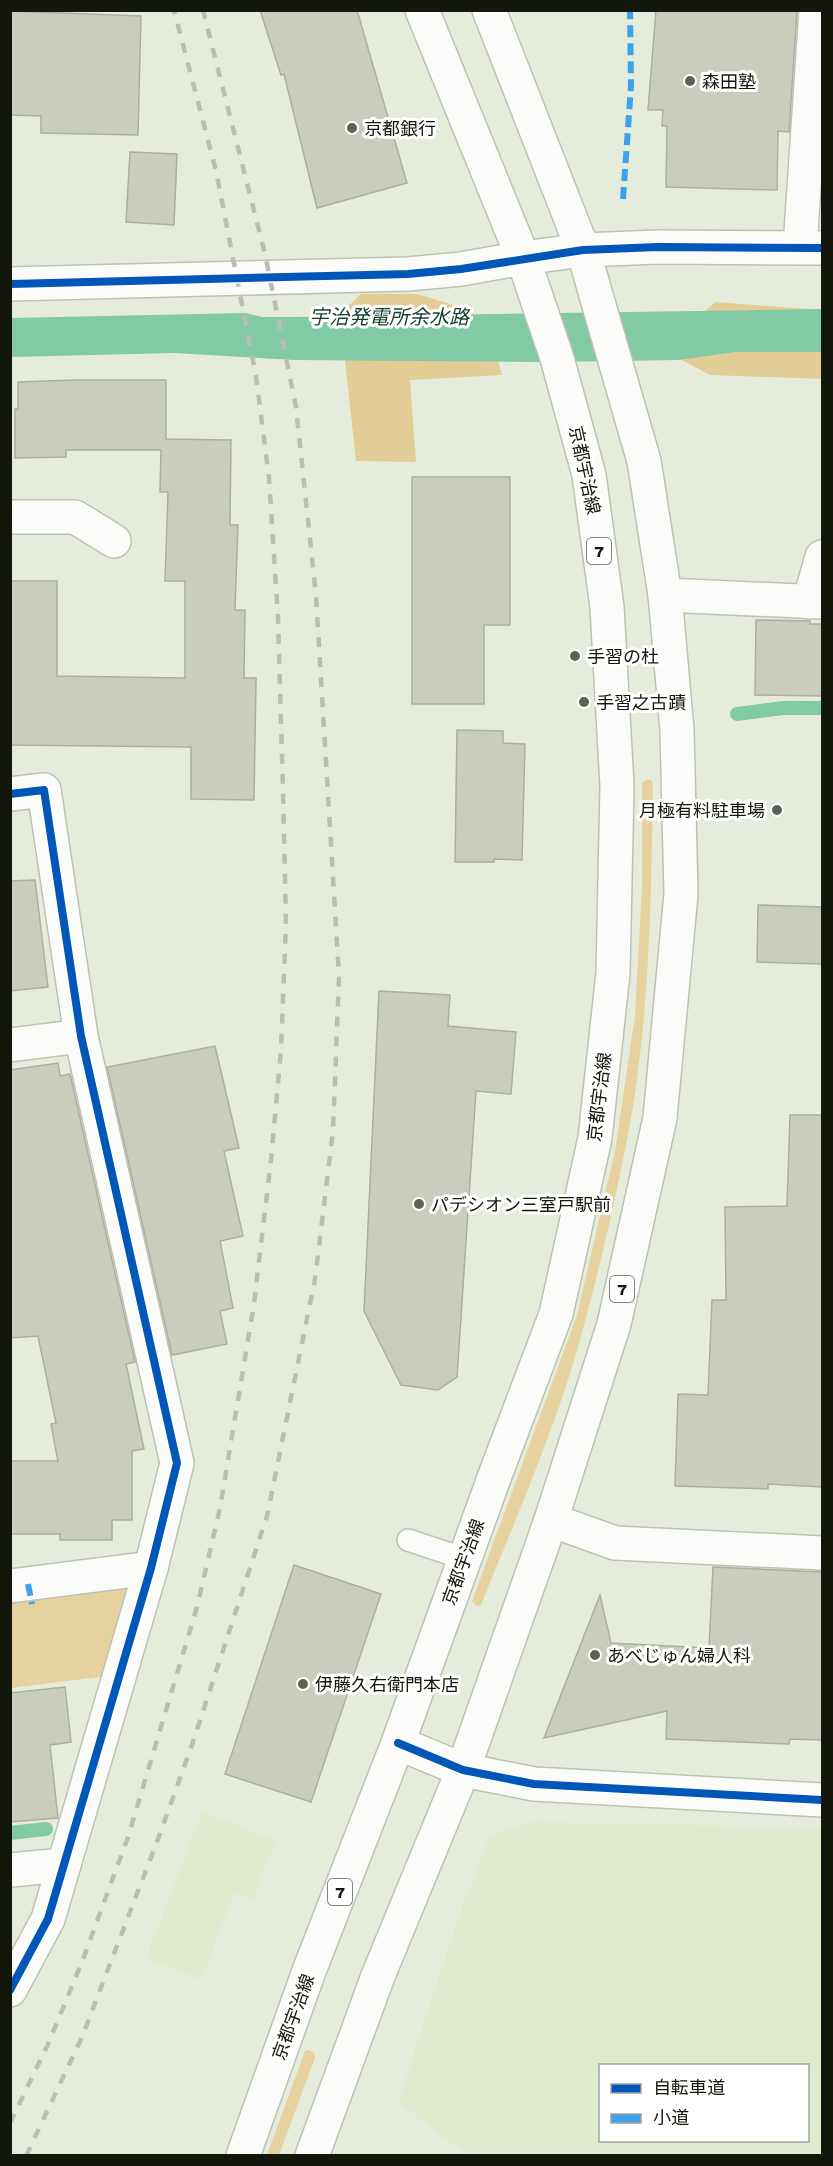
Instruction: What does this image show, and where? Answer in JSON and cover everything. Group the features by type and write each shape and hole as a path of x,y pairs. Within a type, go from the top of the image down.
{"main road":[{"name":"京都宇治線","path":"243,2156 309,1971 398,1743 556,1314 595,1138 614,973 617,786 607,607 589,475 563,379 523,258 422,10"},
{"name":"7","path":"312,2156 378,1976 463,1770 551,1520 614,1324 660,1118 681,894 677,730 665,595 644,461 583,250 489,10"},
{"path":"10,284 408,274 461,269 583,250 658,247 811,248 816,10"},
{"path":"10,517 75,517 114,541"},
{"path":"665,595 816,602 822,556"},
{"path":"10,794 44,790 81,1036 177,1463 151,1568 48,1918 10,1990"},
{"path":"10,1046 81,1036"},
{"path":"551,1520 615,1543 822,1553"},
{"path":"10,1586 151,1568"},
{"path":"398,1743 463,1770 534,1784 822,1800"},
{"path":"10,1870 64,1864"}],"lane":[{"path":"408,1540 465,1559"}],"shaded area":[{"path":"361,294 417,294 457,306 492,340 502,375 410,380 416,462 356,461 340,314"},
{"path":"715,302 822,310 822,379 710,375 680,359 703,313"},
{"path":"651,780 653,783 648,960 641,1048 628,1135 610,1222 573,1364 530,1485 481,1605 477,1606 472,1601 577,1315 615,1151 635,1016 642,887 642,783"},
{"path":"127,1585 107,1676 11,1688 10,1599"},
{"path":"202,1812 276,1840 252,1900 234,1893 202,1980 146,1958"},
{"path":"532,1822 822,1828 822,2155 467,2155 398,2102 463,1904 490,1836"},
{"path":"309,2050 314,2053 315,2058 279,2155 267,2155 305,2051"}],"water":[{"name":"宇治発電所余水路","path":"822,309 822,352 735,352 679,360 550,362 295,360 174,353 11,357 10,318 245,313 262,317 294,317"}],"building":[{"path":"260,10 357,10 407,183 317,208 284,74 281,75"},
{"path":"656,10 797,10 789,132 778,131 777,190 666,187 667,126 662,126 663,110 648,110"},
{"path":"10,11 141,16 138,135 41,133 41,116 10,115"},
{"path":"130,152 177,154 174,225 126,222"},
{"path":"166,380 166,439 231,440 230,525 238,525 235,610 245,610 244,678 256,678 254,800 191,799 191,747 10,745 10,581 57,581 57,676 185,678 185,581 165,581 168,492 160,492 161,450 66,450 66,457 15,458 15,409 18,409 18,382"},
{"path":"412,477 510,477 510,625 484,625 484,704 412,704"},
{"path":"756,620 810,621 810,624 822,624 822,696 755,695"},
{"path":"457,730 503,731 503,743 525,744 522,860 494,859 494,862 455,862"},
{"path":"35,880 48,987 10,991 10,881"},
{"path":"758,905 822,907 822,964 757,962"},
{"name":"パデシオン三室戸駅前","path":"379,991 450,995 448,1026 516,1032 511,1094 476,1091 457,1377 438,1390 401,1385 364,1311"},
{"path":"215,1046 239,1148 224,1151 243,1236 220,1241 233,1308 220,1311 227,1344 172,1355 107,1067"},
{"path":"58,1063 60,1076 70,1074 135,1362 126,1364 144,1449 132,1451 132,1520 112,1520 112,1540 60,1540 60,1534 10,1534 10,1461 58,1461 51,1424 56,1423 38,1336 10,1338 10,1070"},
{"path":"790,1115 822,1115 822,1487 768,1484 768,1489 675,1486 678,1394 708,1395 712,1300 726,1300 725,1207 787,1206"},
{"name":"伊藤久右衛門本店","path":"294,1565 381,1594 311,1802 225,1774"},
{"path":"713,1567 822,1572 822,1740 790,1739 789,1744 666,1739 667,1711 544,1738 600,1595 611,1643 709,1648"},
{"path":"65,1687 71,1742 50,1745 58,1818 10,1822 10,1693"}],"waterway":[{"path":"737,714 783,708 822,708"},
{"path":"10,1833 46,1829"}],"railway":[{"path":"10,2123 48,2044 82,1962 128,1837 197,1607 220,1508 254,1304 281,1050 286,924 278,618 269,478 256,376 216,171 174,10"},
{"path":"26,2156 82,2037 158,1839 192,1745 267,1516 315,1279 333,1131 339,977 316,596 296,407 265,254 203,10"}],"marked path":[{"path":"623,199 631,86 630,10"},
{"path":"28,1584 32,1604"}],"cycle path":[{"path":"10,284 408,274 461,269 583,250 658,247 822,248"},
{"path":"10,794 44,790 81,1036 177,1463 151,1568 48,1919 10,1990"},
{"path":"398,1743 463,1770 534,1784 822,1800"}],"place":[{"name":"森田塾","path":"690,81"},
{"name":"京都銀行","path":"352,128"},
{"name":"手習の杜","path":"575,656"},
{"name":"手習之古蹟","path":"584,702"},
{"name":"月極有料駐車場","path":"777,810"},
{"name":"パデシオン三室戸駅前","path":"419,1204"},
{"name":"あべじゅん婦人科","path":"595,1655"},
{"name":"伊藤久右衛門本店","path":"303,1684"}]}
